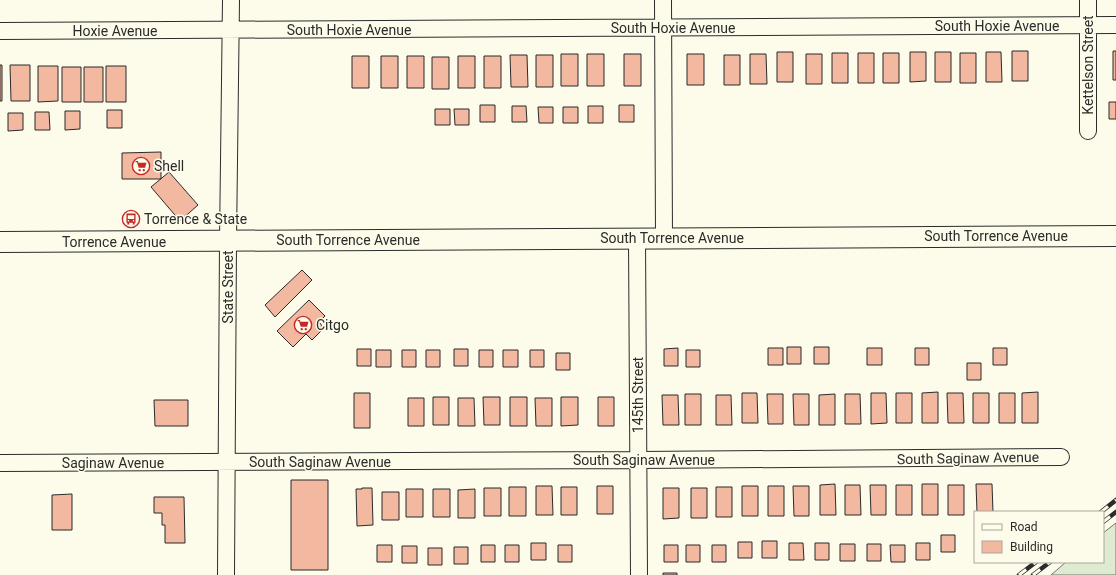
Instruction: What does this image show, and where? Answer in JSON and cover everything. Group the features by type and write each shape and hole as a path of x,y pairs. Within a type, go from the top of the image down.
{"main road":[{"name":"South Torrence Avenue","path":"228,241 1116,236"},
{"name":"Torrence Avenue","path":"0,242 228,241"}],"street":[{"name":"State Street","path":"226,575 231,0"},
{"path":"663,0 664,238"},
{"name":"Kettelson Street","path":"1088,0 1088,131"},
{"name":"South Hoxie Avenue","path":"231,30 1116,25"},
{"name":"Hoxie Avenue","path":"0,32 231,30"},
{"name":"145th Street","path":"637,238 638,575"},
{"name":"South Saginaw Avenue","path":"227,462 1061,457"},
{"name":"Saginaw Avenue","path":"0,463 227,462"}],"green space":[{"path":"1116,523 1116,575 1051,575 1065,563 1104,563 1104,532"}],"building":[{"path":"1012,51 1028,51 1028,81 1012,81"},
{"path":"1113,51 1116,51 1116,80 1113,80"},
{"path":"777,52 793,52 793,82 777,82"},
{"path":"910,52 926,52 926,81 910,82"},
{"path":"935,52 951,52 951,82 935,82"},
{"path":"986,52 1001,52 1002,82 986,82"},
{"path":"832,53 848,53 848,83 832,83"},
{"path":"858,53 874,53 874,83 858,83"},
{"path":"883,53 899,53 899,83 883,83"},
{"path":"960,53 976,53 976,83 960,83"},
{"path":"561,54 578,54 578,86 561,86"},
{"path":"587,54 604,54 604,86 587,86"},
{"path":"624,54 641,54 641,86 624,86"},
{"path":"687,54 704,54 704,85 687,85"},
{"path":"750,54 766,54 767,84 750,84"},
{"path":"806,54 822,54 822,84 806,84"},
{"path":"510,55 527,55 528,87 511,87"},
{"path":"536,55 553,55 553,87 536,87"},
{"path":"724,55 740,55 740,85 724,85"},
{"path":"352,56 369,56 369,88 352,88"},
{"path":"381,56 398,56 398,88 381,88"},
{"path":"407,56 424,56 424,88 407,88"},
{"path":"458,56 475,56 475,88 458,88"},
{"path":"484,56 501,56 501,88 484,88"},
{"path":"432,57 449,57 449,89 432,89"},
{"path":"0,65 2,65 2,101 0,101"},
{"path":"10,65 30,65 30,101 11,101"},
{"path":"38,66 58,66 58,101 38,102"},
{"path":"106,66 126,66 126,102 106,102"},
{"path":"62,67 81,67 81,102 62,102"},
{"path":"84,67 103,67 103,102 84,102"},
{"path":"1109,102 1116,102 1116,119 1109,119"},
{"path":"480,105 495,105 495,122 480,122"},
{"path":"619,105 634,105 634,122 619,122"},
{"path":"512,106 526,106 527,122 512,122"},
{"path":"588,106 603,106 603,123 588,123"},
{"path":"538,107 553,107 553,123 539,123"},
{"path":"563,107 578,107 578,123 563,123"},
{"path":"435,109 450,109 450,125 435,125"},
{"path":"454,109 469,109 469,125 455,125"},
{"path":"107,110 122,110 122,128 107,128"},
{"path":"65,111 80,111 80,129 65,130"},
{"path":"35,112 49,112 50,130 35,130"},
{"path":"8,113 23,113 23,130 8,131"},
{"name":"Shell","path":"161,152 161,179 122,179 122,153"},
{"name":"Shell","path":"169,172 198,205 180,221 151,187"},
{"name":"Citgo","path":"302,270 312,280 275,317 265,305"},
{"name":"Citgo","path":"309,300 325,316 319,322 324,328 312,340 306,334 293,347 277,331"},
{"path":"787,347 801,347 801,364 787,364"},
{"path":"814,347 829,347 829,364 814,364"},
{"path":"678,348 678,366 664,366 664,349"},
{"path":"768,348 783,348 783,365 768,365"},
{"path":"867,348 882,348 882,365 867,365"},
{"path":"915,348 929,348 929,365 915,365"},
{"path":"993,348 1007,348 1007,365 993,365"},
{"path":"357,349 371,349 371,366 357,366"},
{"path":"454,349 468,349 468,366 454,366"},
{"path":"376,350 391,350 391,367 376,367"},
{"path":"402,350 416,350 416,367 402,367"},
{"path":"426,350 440,350 440,367 426,367"},
{"path":"479,350 493,350 493,367 479,367"},
{"path":"503,350 518,350 518,367 503,367"},
{"path":"530,350 544,350 544,367 530,367"},
{"path":"686,350 700,350 700,367 686,367"},
{"path":"556,353 570,353 570,370 556,370"},
{"path":"967,363 981,363 981,380 967,380"},
{"path":"938,392 938,423 922,423 922,393"},
{"path":"1038,392 1038,423 1022,423 1022,393"},
{"path":"354,393 370,393 370,428 354,428"},
{"path":"742,393 757,393 758,423 742,423"},
{"path":"871,393 886,393 887,423 871,424"},
{"path":"896,393 912,393 912,423 896,423"},
{"path":"947,393 963,393 964,423 948,423"},
{"path":"973,393 989,393 989,423 973,423"},
{"path":"999,393 1015,393 1015,423 999,423"},
{"path":"685,394 701,394 701,425 685,425"},
{"path":"767,394 783,394 783,424 768,424"},
{"path":"793,394 809,394 809,425 794,425"},
{"path":"835,394 835,425 819,425 819,395"},
{"path":"845,394 860,394 861,424 845,424"},
{"path":"662,395 678,395 679,425 663,425"},
{"path":"716,395 731,395 732,425 716,425"},
{"path":"433,397 449,397 449,425 433,425"},
{"path":"483,397 500,397 500,425 484,425"},
{"path":"510,397 527,397 527,426 510,426"},
{"path":"561,397 578,397 578,425 561,426"},
{"path":"598,397 614,397 614,426 598,426"},
{"path":"408,398 424,398 424,426 408,426"},
{"path":"458,398 474,398 475,426 458,426"},
{"path":"535,398 552,398 552,426 536,426"},
{"path":"154,400 188,400 188,426 155,426"},
{"path":"291,480 328,480 328,570 291,570"},
{"path":"835,484 836,515 820,515 820,485"},
{"path":"922,484 938,484 938,515 922,515"},
{"path":"976,484 992,484 993,511 977,511"},
{"path":"845,485 860,485 861,515 845,515"},
{"path":"870,485 886,485 886,515 871,515"},
{"path":"896,485 912,485 912,515 896,515"},
{"path":"948,485 964,485 964,515 948,515"},
{"path":"536,486 552,486 553,515 536,515"},
{"path":"597,486 613,486 613,514 597,514"},
{"path":"742,486 758,486 758,516 742,516"},
{"path":"768,486 784,486 784,516 768,516"},
{"path":"793,486 809,486 809,516 794,516"},
{"path":"509,487 526,487 526,516 509,516"},
{"path":"561,487 577,487 577,515 561,515"},
{"path":"716,487 732,487 732,517 716,517"},
{"path":"372,488 373,525 357,526 356,489"},
{"path":"484,488 501,488 501,516 484,516"},
{"path":"663,488 679,488 679,518 663,519"},
{"path":"691,488 707,488 707,518 691,518"},
{"path":"406,489 423,489 423,517 406,517"},
{"path":"433,489 450,489 450,517 433,517"},
{"path":"475,489 475,518 458,518 458,490"},
{"path":"382,492 399,492 399,520 382,520"},
{"path":"72,494 72,530 52,530 52,495"},
{"path":"154,497 184,497 185,543 165,543 165,525 162,525 162,513 154,513"},
{"path":"941,535 955,535 955,552 941,552"},
{"path":"762,541 777,541 777,558 762,558"},
{"path":"738,542 752,542 752,558 738,558"},
{"path":"531,543 546,543 546,560 531,560"},
{"path":"789,543 803,543 804,560 789,560"},
{"path":"815,543 829,543 829,560 815,560"},
{"path":"916,543 930,543 930,560 916,560"},
{"path":"840,544 855,544 855,561 840,561"},
{"path":"867,544 881,544 881,561 867,561"},
{"path":"377,545 392,545 392,562 377,562"},
{"path":"481,545 495,545 495,562 481,562"},
{"path":"505,545 519,545 519,562 505,562"},
{"path":"558,545 572,545 572,562 558,562"},
{"path":"664,545 678,545 678,562 664,562"},
{"path":"686,545 700,545 700,562 686,562"},
{"path":"712,545 726,545 726,562 712,562"},
{"path":"890,545 905,545 905,562 891,562"},
{"path":"402,546 417,546 417,563 402,563"},
{"path":"454,547 468,547 468,564 454,564"},
{"path":"428,548 442,548 442,565 428,565"},
{"path":"663,573 677,573 677,575 663,575"}],"railway":[{"path":"1102,511 1116,500"},
{"path":"1104,521 1116,512"},
{"path":"1019,575 1035,563"},
{"path":"1033,575 1049,563"}],"place":[{"name":"Shell","path":"141,166"},
{"name":"Torrence & State","path":"131,219"},
{"name":"Citgo","path":"303,325"}]}
